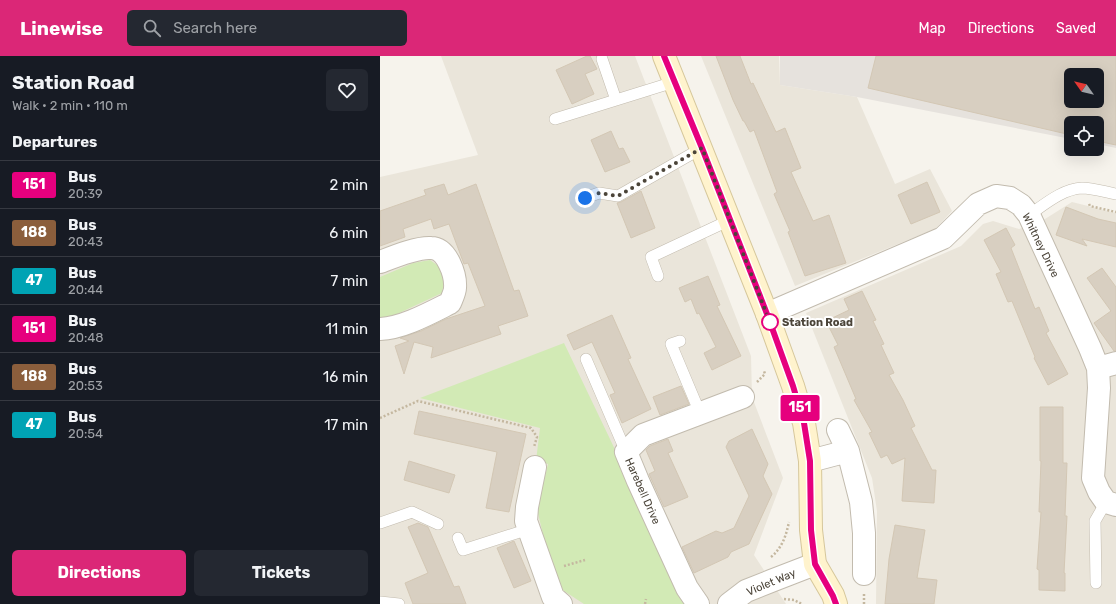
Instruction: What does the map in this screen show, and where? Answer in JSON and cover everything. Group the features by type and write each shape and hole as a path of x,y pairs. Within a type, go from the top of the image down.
{"main road":[{"path":"664,56 702,148 767,314 796,393 804,423 810,461 811,530 815,564 836,604"}],"street":[{"name":"Whitney Drive","path":"767,314 943,238 978,204 996,196 1010,198 1021,205 1029,215 1090,348 1107,365 1099,388 1093,478 1099,492 1111,504"},
{"path":"380,262 411,252 432,248 442,253 453,268 455,288 450,303 419,318 389,329 380,329"},
{"name":"Harebell Drive","path":"698,604 687,588 626,452 643,435 743,397"},
{"path":"838,430 848,451 861,502 864,533 864,574"},
{"path":"810,461 848,451"},
{"path":"535,467 527,507 526,521 551,602"},
{"name":"Violet Way","path":"729,604 746,591 815,564"}],"lane":[{"path":"602,59 616,100"},
{"path":"555,118 674,82"},
{"path":"585,198 599,193 618,196 702,148"},
{"path":"1029,215 1056,197 1071,190 1083,188 1116,194"},
{"path":"658,276 651,257 730,220"},
{"path":"680,341 671,344 700,413"},
{"path":"586,359 626,452"},
{"path":"1096,583 1095,521 1111,504"},
{"path":"380,523 412,512 438,524"},
{"path":"458,538 462,550 529,529"},
{"path":"380,602 399,604"}],"path":[{"path":"743,397 764,374 765,368 769,376"},
{"path":"380,418 418,401 531,428 537,437 530,465 535,467"},
{"path":"767,560 778,550 790,520"},
{"path":"645,604 646,599"},
{"path":"783,599 794,600 802,604"}],"shaded area":[{"path":"441,56 635,56 751,356 752,397 783,478 754,555 786,604 380,604 380,177 478,155"},
{"path":"701,56 779,56 780,85 857,97 895,184 930,169 952,211 935,229 795,286"},
{"path":"780,56 1116,56 1116,148 1104,145 1104,116 1064,116 1064,138 857,97 780,85"},
{"path":"1072,202 1116,213 1116,604 876,604 877,511 872,478 806,313 961,246 983,224 993,221 1019,229 1045,219"}],"green space":[{"path":"430,260 440,267 444,283 442,293 395,315 380,318 380,277 413,263"},
{"path":"564,343 689,604 584,604 561,589 546,547 537,509 548,464 536,461 540,428 420,398"}],"building":[{"path":"590,56 597,69 585,74 594,94 572,104 556,70"},
{"path":"716,56 740,56 751,84 753,83 776,132 785,128 801,168 791,172 813,221 829,215 846,263 805,276 788,232 790,231 774,194 777,192 754,130 750,132 743,121"},
{"path":"876,56 1116,56 1116,145 1104,142 1104,116 1064,116 1064,133 868,88"},
{"path":"611,131 619,149 623,148 630,162 605,172 591,140"},
{"path":"927,182 940,212 911,224 898,195"},
{"path":"444,184 448,195 476,184 514,291 519,290 528,316 498,326 501,334 431,358 433,347 414,342 404,374 395,346 409,341 400,338 421,331 446,319 485,306 468,263 464,264 449,224 434,229 431,219 403,229 405,237 380,246 380,211 426,195 424,190"},
{"path":"641,191 655,228 631,238 617,203"},
{"path":"1066,207 1098,219 1116,223 1116,247 1082,239 1087,246 1056,235"},
{"path":"1006,228 1015,245 1011,248 1035,309 1039,307 1049,331 1046,333 1068,374 1048,385 1034,358 1035,357 1012,301 1008,302 996,274 1001,272 984,240"},
{"path":"1102,268 1116,287 1116,351 1114,351 1094,323 1111,311 1087,278"},
{"path":"708,276 720,305 717,306 741,356 712,370 704,353 716,347 699,313 697,314 691,299 685,302 679,288"},
{"path":"862,291 876,320 873,321 884,344 881,345 894,373 889,375 915,426 911,428 932,470 936,470 934,503 902,501 905,458 892,464 887,455 881,458 869,433 872,432 854,400 856,399 834,347 838,345 826,321 849,310 844,299"},
{"path":"612,315 631,358 628,359 651,409 622,423 610,395 615,393 592,342 574,350 567,335"},
{"path":"681,386 689,404 660,415 653,397"},
{"path":"1040,407 1063,407 1063,463 1067,463 1065,516 1067,516 1064,573 1065,591 1039,590 1039,570 1037,569 1041,512 1039,512 1041,461"},
{"path":"419,411 526,434 509,512 486,508 497,452 414,434"},
{"path":"752,429 768,464 763,476 772,494 749,544 731,552 728,557 694,573 682,547 716,531 722,533 734,528 749,496 726,447 729,441"},
{"path":"668,439 673,451 668,453 688,497 664,507 649,474 655,471 646,450 650,446"},
{"path":"409,461 455,475 449,493 404,480"},
{"path":"418,523 428,527 454,587 459,586 466,604 413,604 405,583 428,573 408,527"},
{"path":"895,525 925,530 917,578 937,580 934,604 885,604 889,559"},
{"path":"514,541 531,581 514,588 497,548"}],"bus line":[{"name":"151","path":"664,56 767,314 793,386 804,423 810,461 811,530 815,564 836,604"}],"place":[{"name":"Station Road","path":"770,322"}],"route":[{"path":"585,198 599,193 618,196 692,152 702,148 771,325 770,322"}]}
